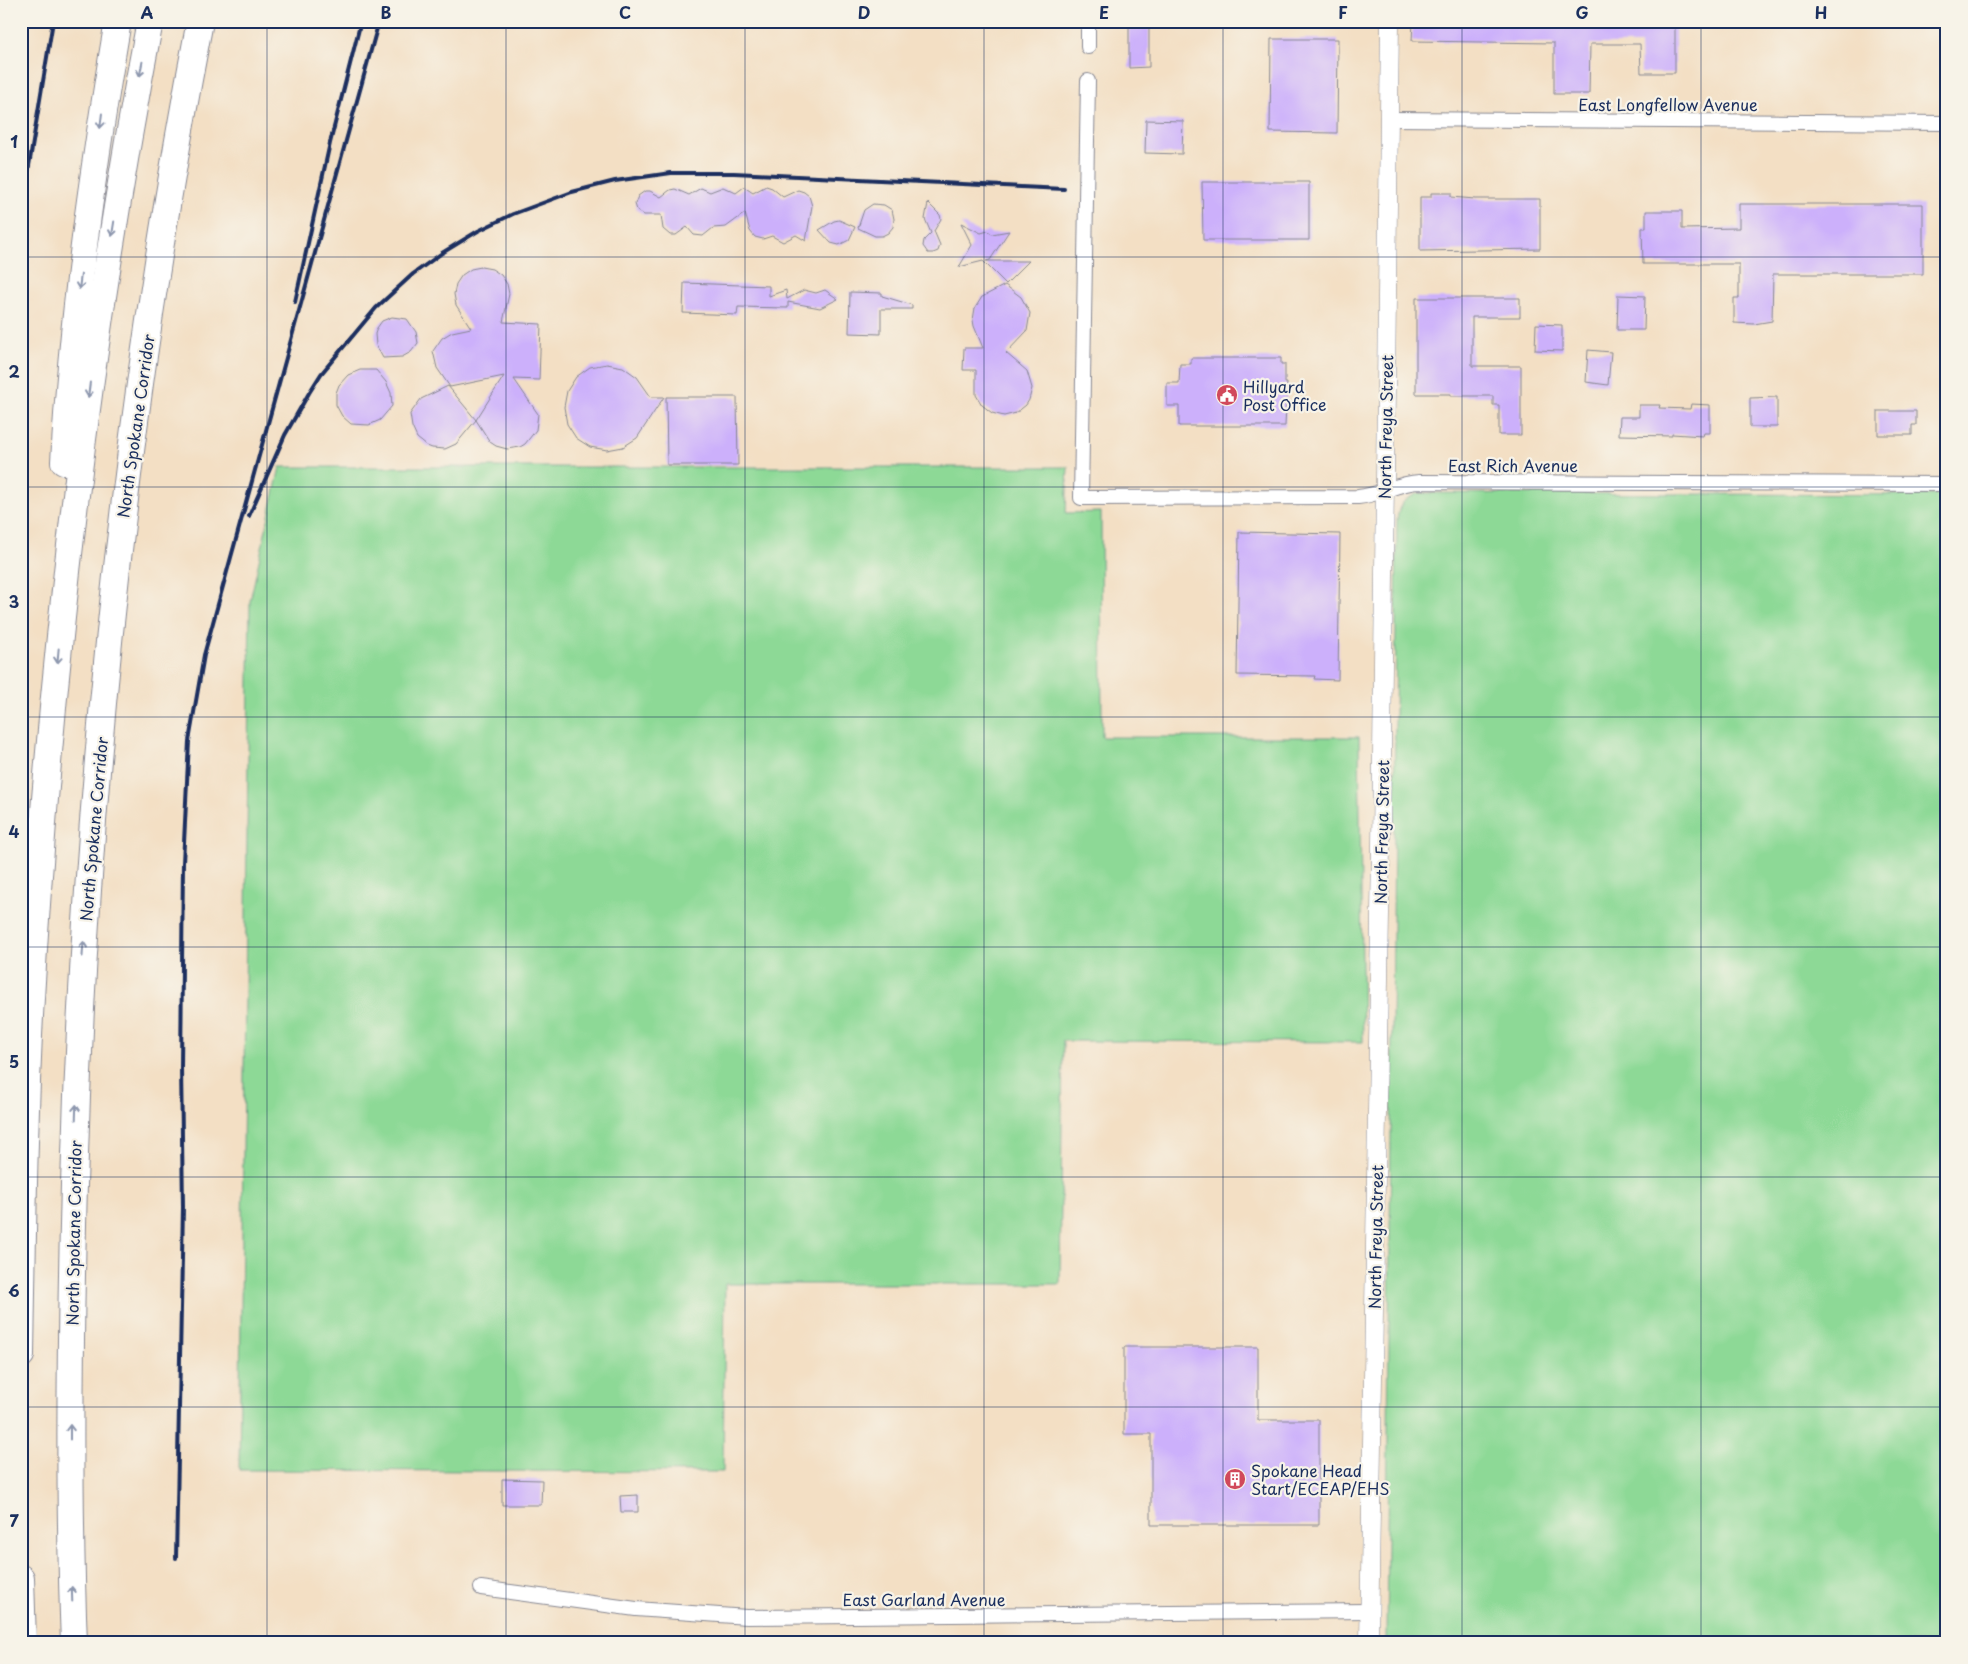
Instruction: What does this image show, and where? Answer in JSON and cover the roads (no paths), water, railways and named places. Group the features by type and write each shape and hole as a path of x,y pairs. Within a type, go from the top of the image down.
{"highway":[{"path":"61,621 64,468 74,328 104,104 118,21"},
{"path":"21,1355 26,1098 31,999 41,849 61,621 97,330 129,130 150,21"},
{"name":"North Spokane Corridor","path":"74,1643 71,1567 70,1408 73,1228 82,959 110,627 137,408 169,192 200,21"},
{"path":"21,1578 23,1643"}],"street":[{"path":"1088,21 1088,47"},
{"name":"North Freya Street","path":"1369,1643 1381,847 1390,21"},
{"name":"East Rich Avenue","path":"1088,81 1081,498 1350,497 1369,496 1401,484 1419,482 1947,484"},
{"name":"East Longfellow Avenue","path":"1389,119 1947,123"},
{"name":"East Garland Avenue","path":"481,1588 636,1609 747,1617 1369,1611"}],"railway":[{"path":"21,214 53,21"},
{"path":"295,302 330,143 361,21"},
{"path":"176,1558 183,1207 181,1067 183,863 189,741 204,655 379,21"},
{"path":"249,516 285,435 309,393 321,374 376,308 413,274 442,253 478,231 513,214 572,192 615,181 671,173 734,173 1064,189"}],"place":[{"name":"Hillyard Post Office","path":"1227,395"},
{"name":"Spokane Head Start/ECEAP/EHS","path":"1235,1479"}]}
